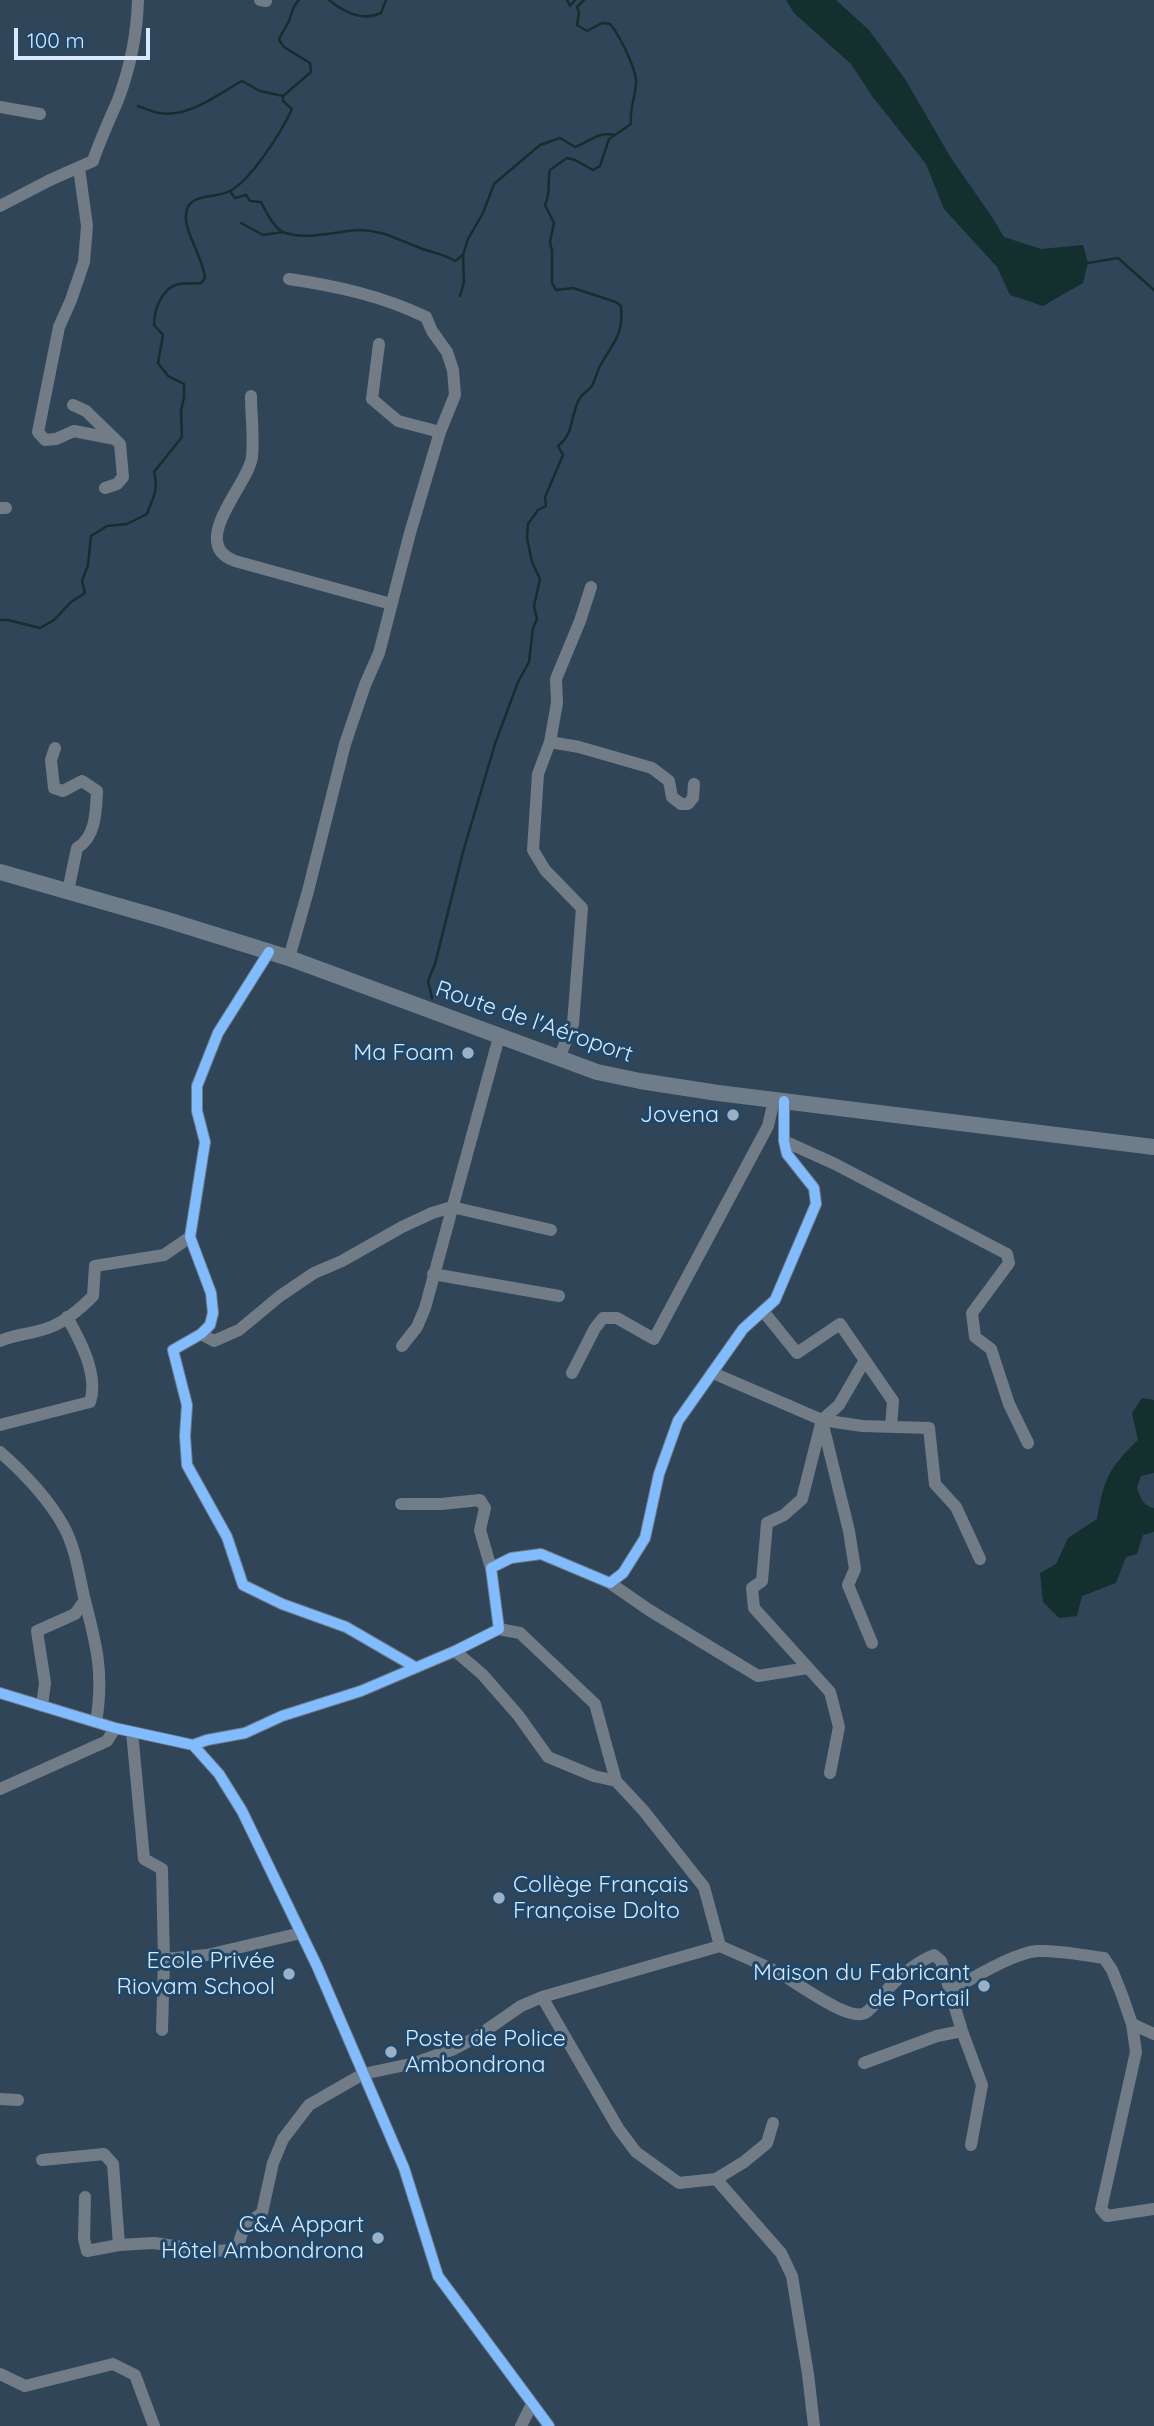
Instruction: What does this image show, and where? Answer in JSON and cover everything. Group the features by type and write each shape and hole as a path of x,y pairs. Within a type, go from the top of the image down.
{"main road":[{"name":"Route de l'Aéroport","path":"0,872 289,958 597,1072 639,1082 779,1101 1154,1147"}],"street":[{"path":"0,206 93,160 130,62 137,28 138,0"},
{"path":"260,0 266,1"},
{"path":"0,107 40,114"},
{"path":"79,168 87,226 84,262 60,327 38,432 45,440 56,439 74,430 115,439"},
{"path":"289,279 349,289 396,303 426,317 447,352 453,370 455,395 440,432 379,653 345,744 309,891 289,958"},
{"path":"379,344 372,399 398,421 440,432"},
{"path":"251,396 252,459 226,510 217,541 218,550 223,556 235,561 391,604"},
{"path":"73,405 86,411 120,444 123,477 117,484 105,488"},
{"path":"559,1058 573,1024 582,908 545,870 533,849 538,774 550,742 556,703 556,679 591,587"},
{"path":"550,742 579,747 652,768 668,781 672,797 681,804 688,804 693,798 694,784"},
{"path":"55,748 51,760 54,788 63,791 82,781 97,791 96,812 88,841 78,848 68,891"},
{"path":"269,952 218,1033 197,1086 197,1111 205,1142 190,1237 211,1293 214,1313 210,1325 201,1334 173,1350 187,1405 187,1465 227,1537 243,1585 282,1604 346,1627 415,1667"},
{"path":"402,1346 417,1326 425,1308 499,1037"},
{"path":"610,1583 623,1573 645,1538 659,1474 678,1421 743,1329 775,1300 816,1204 814,1188 787,1154 779,1101"},
{"path":"572,1373 603,1318 617,1318 654,1339 779,1101"},
{"path":"785,1141 835,1164 1007,1254 1009,1263 972,1313 975,1337 991,1349 1009,1404 1028,1443"},
{"path":"201,1334 214,1341 239,1330 280,1296 314,1273 342,1261 402,1227 452,1207 551,1230"},
{"path":"0,1341 13,1335 54,1326 67,1317 93,1296 95,1266 164,1255 190,1237"},
{"path":"433,1275 559,1296"},
{"path":"763,1311 797,1353 840,1324 893,1401 891,1427"},
{"path":"0,1425 90,1402 93,1392 88,1364 79,1338 67,1317"},
{"path":"830,1773 839,1727 830,1692 754,1608 752,1588 762,1581 767,1523 784,1515 802,1499 822,1420 839,1405 865,1360"},
{"path":"713,1373 822,1420 929,1429 935,1484 956,1507 980,1559"},
{"path":"822,1420 855,1569 848,1586 872,1643"},
{"path":"0,1452 23,1474 64,1527 80,1570 99,1662 100,1697 96,1722"},
{"path":"401,1504 480,1500 485,1508 480,1530 491,1568 499,1629"},
{"path":"491,1568 511,1558 541,1554 610,1583 649,1610 758,1676 808,1668"},
{"path":"42,1706 45,1683 37,1631 75,1614 85,1601"},
{"path":"0,1693 115,1728 193,1745 245,1732 282,1716 361,1691 499,1629 520,1633 596,1704 615,1781 643,1810 704,1887 720,1947"},
{"path":"455,1651 482,1674 518,1715 548,1757 594,1776 615,1781"},
{"path":"0,1789 107,1741 115,1728"},
{"path":"132,1732 145,1859 162,1869 162,2030"},
{"path":"193,1745 219,1774 242,1811 301,1933 404,2168 438,2276 549,2426"},
{"path":"164,1959 207,1955 301,1933"},
{"path":"85,2197 84,2239 87,2251 154,2243 209,2251 237,2250 240,2234 247,2223 262,2213 273,2163 283,2139 309,2105 363,2074 415,2063 454,2049 521,2006 542,1997 720,1947 781,1974 852,2014 860,2015 867,2012 920,1961 934,1955 941,1961 982,2085 971,2145"},
{"path":"951,1991 982,1972 1034,1951 1104,1958 1112,1970 1132,2024 1136,2052 1101,2209 1107,2216 1154,2209"},
{"path":"542,1997 618,2128 636,2152 679,2183 716,2179 744,2162 767,2143 773,2123"},
{"path":"1132,2024 1154,2034"},
{"path":"864,2063 937,2036 962,2031"},
{"path":"0,2099 18,2100"},
{"path":"42,2160 104,2154 113,2164 120,2245"},
{"path":"716,2179 781,2253 792,2276 814,2426"},
{"path":"0,2374 26,2386 114,2364 135,2375 154,2426"},
{"path":"521,2426 531,2404"}],"shaded area":[{"path":"786,0 836,0 869,30 905,79 951,158 1004,237 1041,249 1083,245 1088,263 1083,283 1043,306 1010,295 997,267 944,209 926,164 872,96 851,64 794,13"},
{"path":"1142,1398 1154,1400 1154,1473 1141,1476 1137,1488 1145,1503 1154,1508 1154,1532 1143,1535 1137,1554 1126,1557 1116,1583 1082,1596 1077,1616 1059,1618 1043,1602 1040,1573 1056,1564 1068,1538 1097,1519 1109,1475 1120,1458 1138,1440 1132,1413"}],"waterway":[{"path":"0,620 40,628 54,620 71,602 85,593 82,581 88,565 91,536 107,526 127,524 147,514 156,489 154,472 182,437 181,411 184,397 184,384 168,376 158,363 163,335 154,325 156,313 160,300 173,286 201,283 205,278 186,221 191,203 196,199 230,191 247,177 274,142 292,109 283,101 283,96 311,72 310,63 284,47 279,40 299,0"},
{"path":"329,0 347,12 360,16 381,13 386,0"},
{"path":"567,0 570,6 575,0"},
{"path":"432,998 428,981 435,964 463,852 495,744 518,682 529,662 533,628 537,619 534,606 540,579 532,562 527,538 528,524 538,510 546,506 545,497 563,455 558,446 567,435 577,404 592,386 621,325 621,306 616,302 573,288 556,290 552,283 550,242 554,223 545,205 550,170 567,158 593,170 600,166 609,139 631,124 636,85 630,59 610,24 602,23 587,31 577,25 577,7 584,0"},
{"path":"138,106 159,113 181,112 203,104 242,81 260,91 283,96"},
{"path":"460,296 464,282 463,255 494,184 540,145 560,138 575,147 599,136 614,135"},
{"path":"230,191 235,198 246,195 250,201 261,202 276,226 292,235 311,236 368,230 455,261 463,255"},
{"path":"241,223 263,235 283,232"},
{"path":"1088,263 1118,258 1154,290"}],"cycle path":[{"path":"269,952 218,1033 197,1086 197,1111 205,1142 190,1237 211,1293 213,1313 210,1325 201,1334 173,1350 187,1405 187,1465 227,1537 243,1585 282,1604 346,1627 415,1667"},
{"path":"193,1745 245,1733 282,1716 361,1691 499,1629 491,1568 511,1558 541,1554 610,1583 623,1573 645,1538 659,1474 678,1421 743,1329 775,1300 816,1204 814,1188 787,1154 784,1141 784,1101"},
{"path":"0,1693 115,1728 193,1745 219,1774 242,1811 317,1966 404,2168 438,2276 549,2426"}],"place":[{"name":"Ma Foam","path":"468,1053"},
{"name":"Jovena","path":"733,1115"},
{"name":"Collège Français Françoise Dolto","path":"499,1898"},
{"name":"Ecole Privée Riovam School","path":"289,1974"},
{"name":"Maison du Fabricant de Portail","path":"984,1986"},
{"name":"Poste de Police Ambondrona","path":"391,2052"},
{"name":"C&A Appart Hôtel Ambondrona","path":"378,2238"}]}
